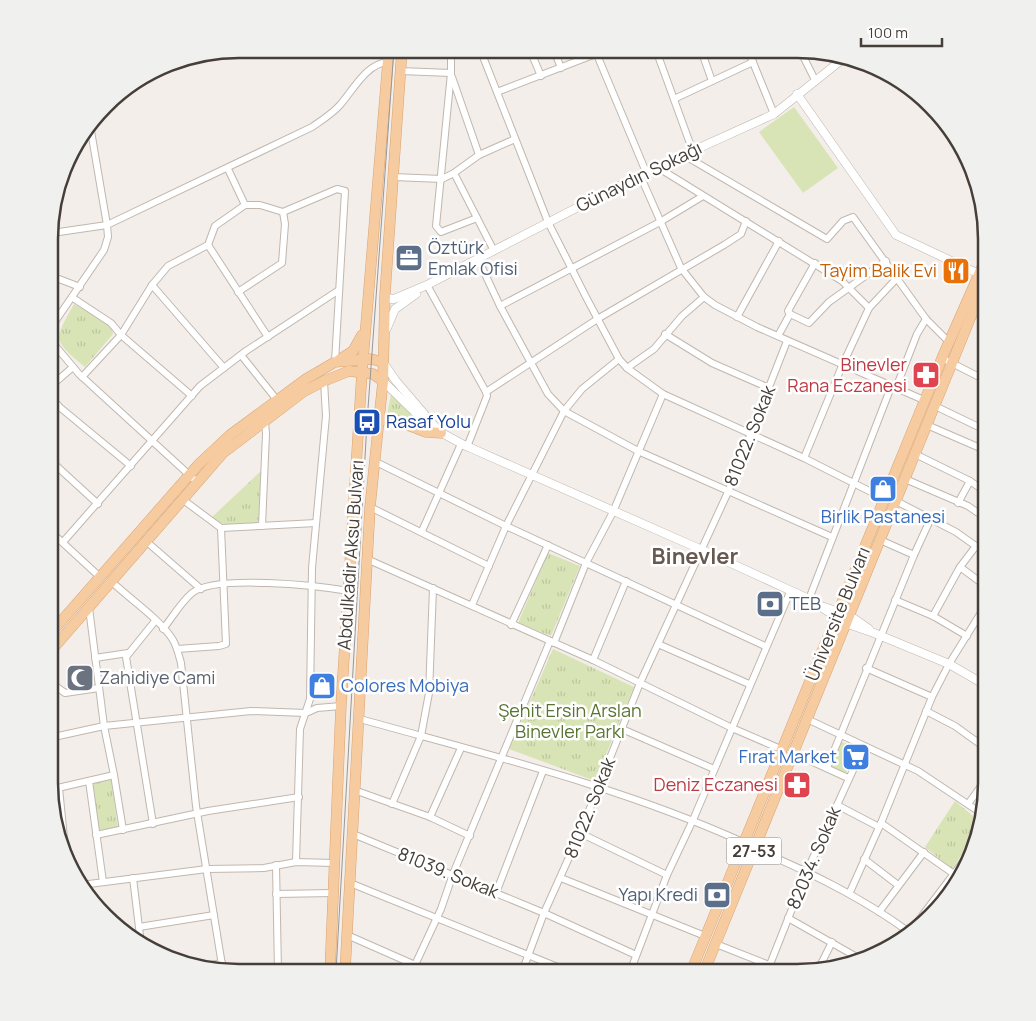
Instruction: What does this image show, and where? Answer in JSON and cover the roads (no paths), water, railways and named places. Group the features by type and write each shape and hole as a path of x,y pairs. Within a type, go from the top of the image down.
{"main road":[{"name":"Abdulkadir Aksu Bulvarı","path":"330,964 341,706 365,324 388,58"},
{"path":"345,964 354,790 369,560 370,506 383,381 385,294 401,58"},
{"name":"Üniversite Bulvarı","path":"694,964 783,750 880,540 927,425 930,403 942,358 978,285"},
{"name":"Üniversite Bulvarı","path":"707,964 807,719 885,499 930,403 952,362 978,295"},
{"path":"58,625 100,577 194,478 230,435 306,379 335,362 358,345 365,324"},
{"path":"335,362 363,359 383,362"},
{"path":"58,643 147,542 182,499 194,478 223,453 304,392 324,381 349,372 362,372 373,374 383,381"},
{"path":"379,420 395,420 426,432 441,433"}],"street":[{"path":"451,58 442,179 436,226 438,231 441,232 477,218"},
{"path":"484,58 548,222 620,359 627,368 663,394 804,458 885,499"},
{"path":"533,58 541,76"},
{"path":"557,58 561,68"},
{"path":"497,92 583,58"},
{"path":"598,58 660,222 682,268 704,297 737,317 787,341 930,403 978,427"},
{"path":"659,58 692,150"},
{"path":"704,58 712,81"},
{"path":"751,58 774,114"},
{"path":"804,58 815,80"},
{"path":"58,232 107,225 228,169 322,121 339,106 370,70 379,64 388,62"},
{"path":"674,99 753,62"},
{"name":"Günaydın Sokağı","path":"427,285 643,173 774,114 836,62"},
{"path":"400,71 450,73"},
{"path":"450,73 479,155"},
{"path":"797,94 896,235 978,273"},
{"path":"58,318 104,250 108,236 91,133"},
{"path":"393,177 442,179 479,155 515,138"},
{"path":"682,154 827,239 843,221 853,217 886,260 926,319 949,342"},
{"path":"657,167 815,263 849,286 869,308"},
{"path":"228,169 245,205"},
{"path":"454,173 494,251"},
{"path":"82,377 121,335 152,285 168,266 208,245 215,226 245,205 260,205 282,212 337,189 345,192 335,362"},
{"path":"500,306 660,222 703,196"},
{"path":"238,292 282,263 285,224 282,212"},
{"path":"486,392 598,318 742,234 746,221"},
{"path":"737,317 779,242"},
{"path":"208,245 268,337"},
{"path":"478,259 500,306 548,394 564,411 638,450 832,537"},
{"path":"790,314 809,323 829,302 886,260"},
{"path":"778,336 790,314 788,311 815,263"},
{"path":"804,458 842,366 869,308 898,278"},
{"path":"58,279 80,287"},
{"path":"152,285 224,368"},
{"path":"385,294 389,299 394,299 427,285"},
{"path":"384,338 388,320 395,309 427,285"},
{"path":"422,531 488,396 427,285"},
{"path":"63,542 200,386 241,355 338,290"},
{"path":"627,368 654,349 665,334 704,297"},
{"path":"73,298 111,323 121,335 192,396"},
{"path":"809,599 853,482 917,334 926,319"},
{"path":"665,334 712,363 769,388"},
{"name":"81022. Sokak","path":"525,964 544,913 580,833 640,683 700,549 728,492 787,341"},
{"path":"58,349 82,377 194,478"},
{"path":"241,355 277,400"},
{"path":"942,358 978,376"},
{"path":"472,605 506,526 564,411 582,389 620,359"},
{"path":"383,362 396,381 441,433"},
{"path":"58,380 73,367"},
{"path":"296,862 300,729 310,699 311,585 326,416 324,381"},
{"path":"383,381 429,426 464,445 809,599 817,605 878,634 949,664 978,681"},
{"path":"415,964 470,836 500,758 586,563 613,512 663,394"},
{"path":"58,405 131,466"},
{"path":"262,526 265,421"},
{"path":"927,425 978,447"},
{"path":"915,454 978,486"},
{"path":"374,461 548,546 765,646"},
{"path":"58,467 98,504"},
{"path":"905,479 978,514"},
{"path":"958,503 970,481"},
{"path":"182,499 221,528 316,523"},
{"path":"896,501 931,518 976,546 960,567 933,616"},
{"path":"370,506 489,566"},
{"path":"827,768 842,736 878,634 931,518"},
{"path":"177,649 226,644 221,528"},
{"path":"58,538 100,577"},
{"path":"880,540 914,555"},
{"path":"147,542 201,589"},
{"path":"511,625 548,546"},
{"path":"369,560 593,660 732,728 783,750"},
{"path":"960,567 978,580"},
{"path":"593,660 626,581"},
{"path":"112,582 163,629 177,649 181,663 197,815 222,963"},
{"path":"163,629 193,592 201,589 223,585 311,585 349,591"},
{"path":"392,804 421,736 429,693 433,588"},
{"path":"633,964 667,875 693,820 765,646 790,592"},
{"path":"895,600 933,616 967,636"},
{"path":"89,608 104,726 123,830"},
{"path":"153,824 126,657 155,621"},
{"path":"850,892 880,825 932,697 949,664 978,622"},
{"path":"658,644 749,684"},
{"path":"96,658 128,653"},
{"path":"866,668 932,697"},
{"path":"58,688 65,693 99,688"},
{"path":"58,734 136,722 251,711 306,713 317,708 341,706"},
{"path":"926,711 955,726 978,743"},
{"path":"360,719 598,787 693,820 745,843"},
{"path":"807,719 904,764 937,782 976,810"},
{"path":"622,729 714,769"},
{"name":"82034. Sokak","path":"770,964 807,871 864,746"},
{"path":"430,817 461,748"},
{"path":"793,753 848,778"},
{"path":"496,893 543,771"},
{"path":"60,812 59,788 114,775"},
{"path":"89,781 103,882"},
{"path":"354,790 430,817 470,836"},
{"path":"968,804 978,790"},
{"path":"96,835 299,797"},
{"path":"837,806 880,825 955,872"},
{"path":"580,833 667,875"},
{"name":"81039. Sokak","path":"352,834 544,913 636,956"},
{"path":"755,849 850,892 902,930"},
{"path":"879,912 924,852"},
{"path":"864,859 898,885"},
{"path":"89,885 207,869 264,868 296,862 334,863"},
{"path":"276,865 278,964"},
{"path":"133,878 140,934"},
{"path":"561,878 705,936"},
{"path":"350,883 552,964"},
{"path":"276,894 333,893"},
{"path":"139,927 214,915"},
{"path":"788,918 853,955"},
{"path":"347,935 413,964"},
{"path":"822,962 832,942"},
{"path":"716,944 759,964"}],"tram line":[{"path":"336,964 367,422 393,58"}],"place":[{"name":"Öztürk Emlak Ofisi","path":"409,258"},
{"name":"Tayim Balik Evi","path":"956,271"},
{"name":"Binevler Rana Eczanesi","path":"926,375"},
{"name":"Rasaf Yolu","path":"367,422"},
{"name":"Birlik Pastanesi","path":"883,489"},
{"name":"TEB","path":"770,604"},
{"name":"Zahidiye Cami","path":"80,678"},
{"name":"Colores Mobiya","path":"322,686"},
{"name":"Fırat Market","path":"856,757"},
{"name":"Deniz Eczanesi","path":"797,785"},
{"name":"Yapı Kredi","path":"717,895"}],"district":[{"name":"Binevler","path":"695,556"}],"park label":[{"name":"Şehit Ersin Arslan Binevler Parkı","path":"570,721"}]}
